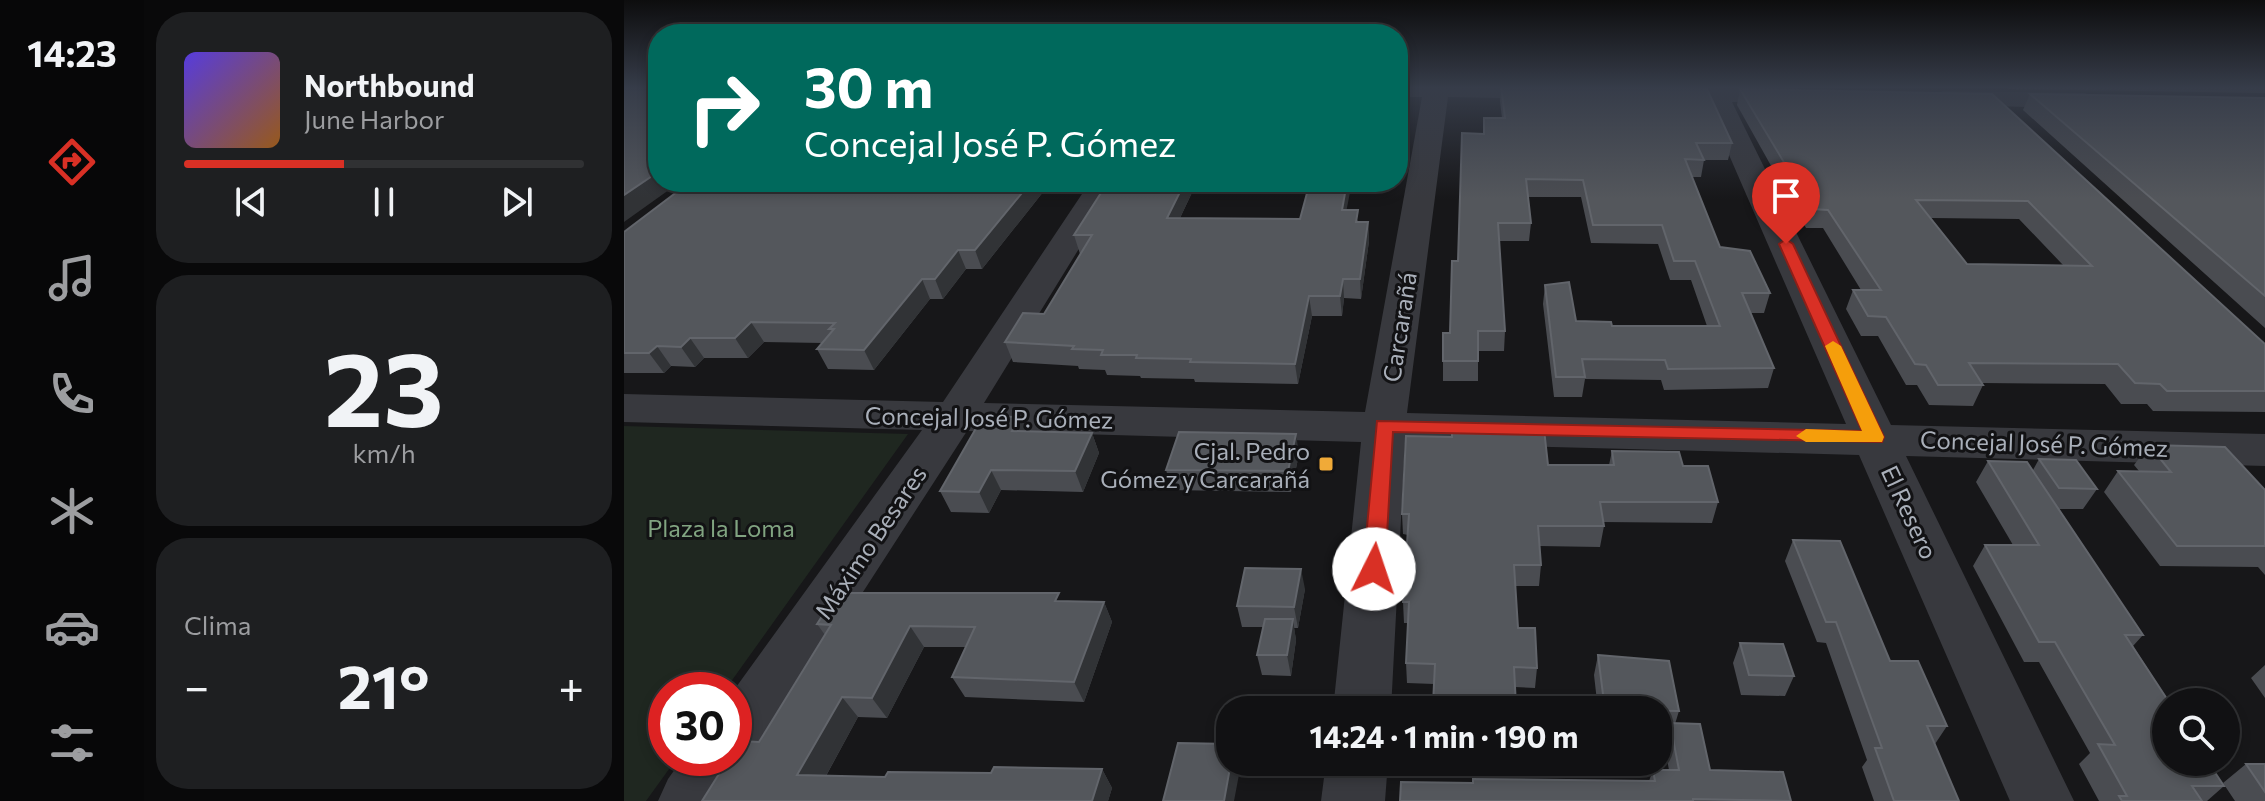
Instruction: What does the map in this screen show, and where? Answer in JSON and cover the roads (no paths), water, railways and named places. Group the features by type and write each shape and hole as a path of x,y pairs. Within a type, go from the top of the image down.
{"street":[{"name":"Carcarañá","path":"1408,181 1414,124"},
{"name":"El Resero","path":"1729,124 2042,801"},
{"path":"2019,124 2023,129"},
{"name":"Máximo Besares","path":"752,713 955,416 1099,192"},
{"name":"Carcarañá","path":"1363,696 1384,425 1407,192"},
{"name":"Concejal José P. Gómez","path":"624,408 1875,437 2265,450"},
{"path":"690,801 707,776"},
{"path":"1353,801 1356,776"}],"place":[{"name":"Cjal. Pedro Gómez y Carcarañá","path":"1326,464"}],"park label":[{"name":"Plaza la Loma","path":"721,527"}]}
